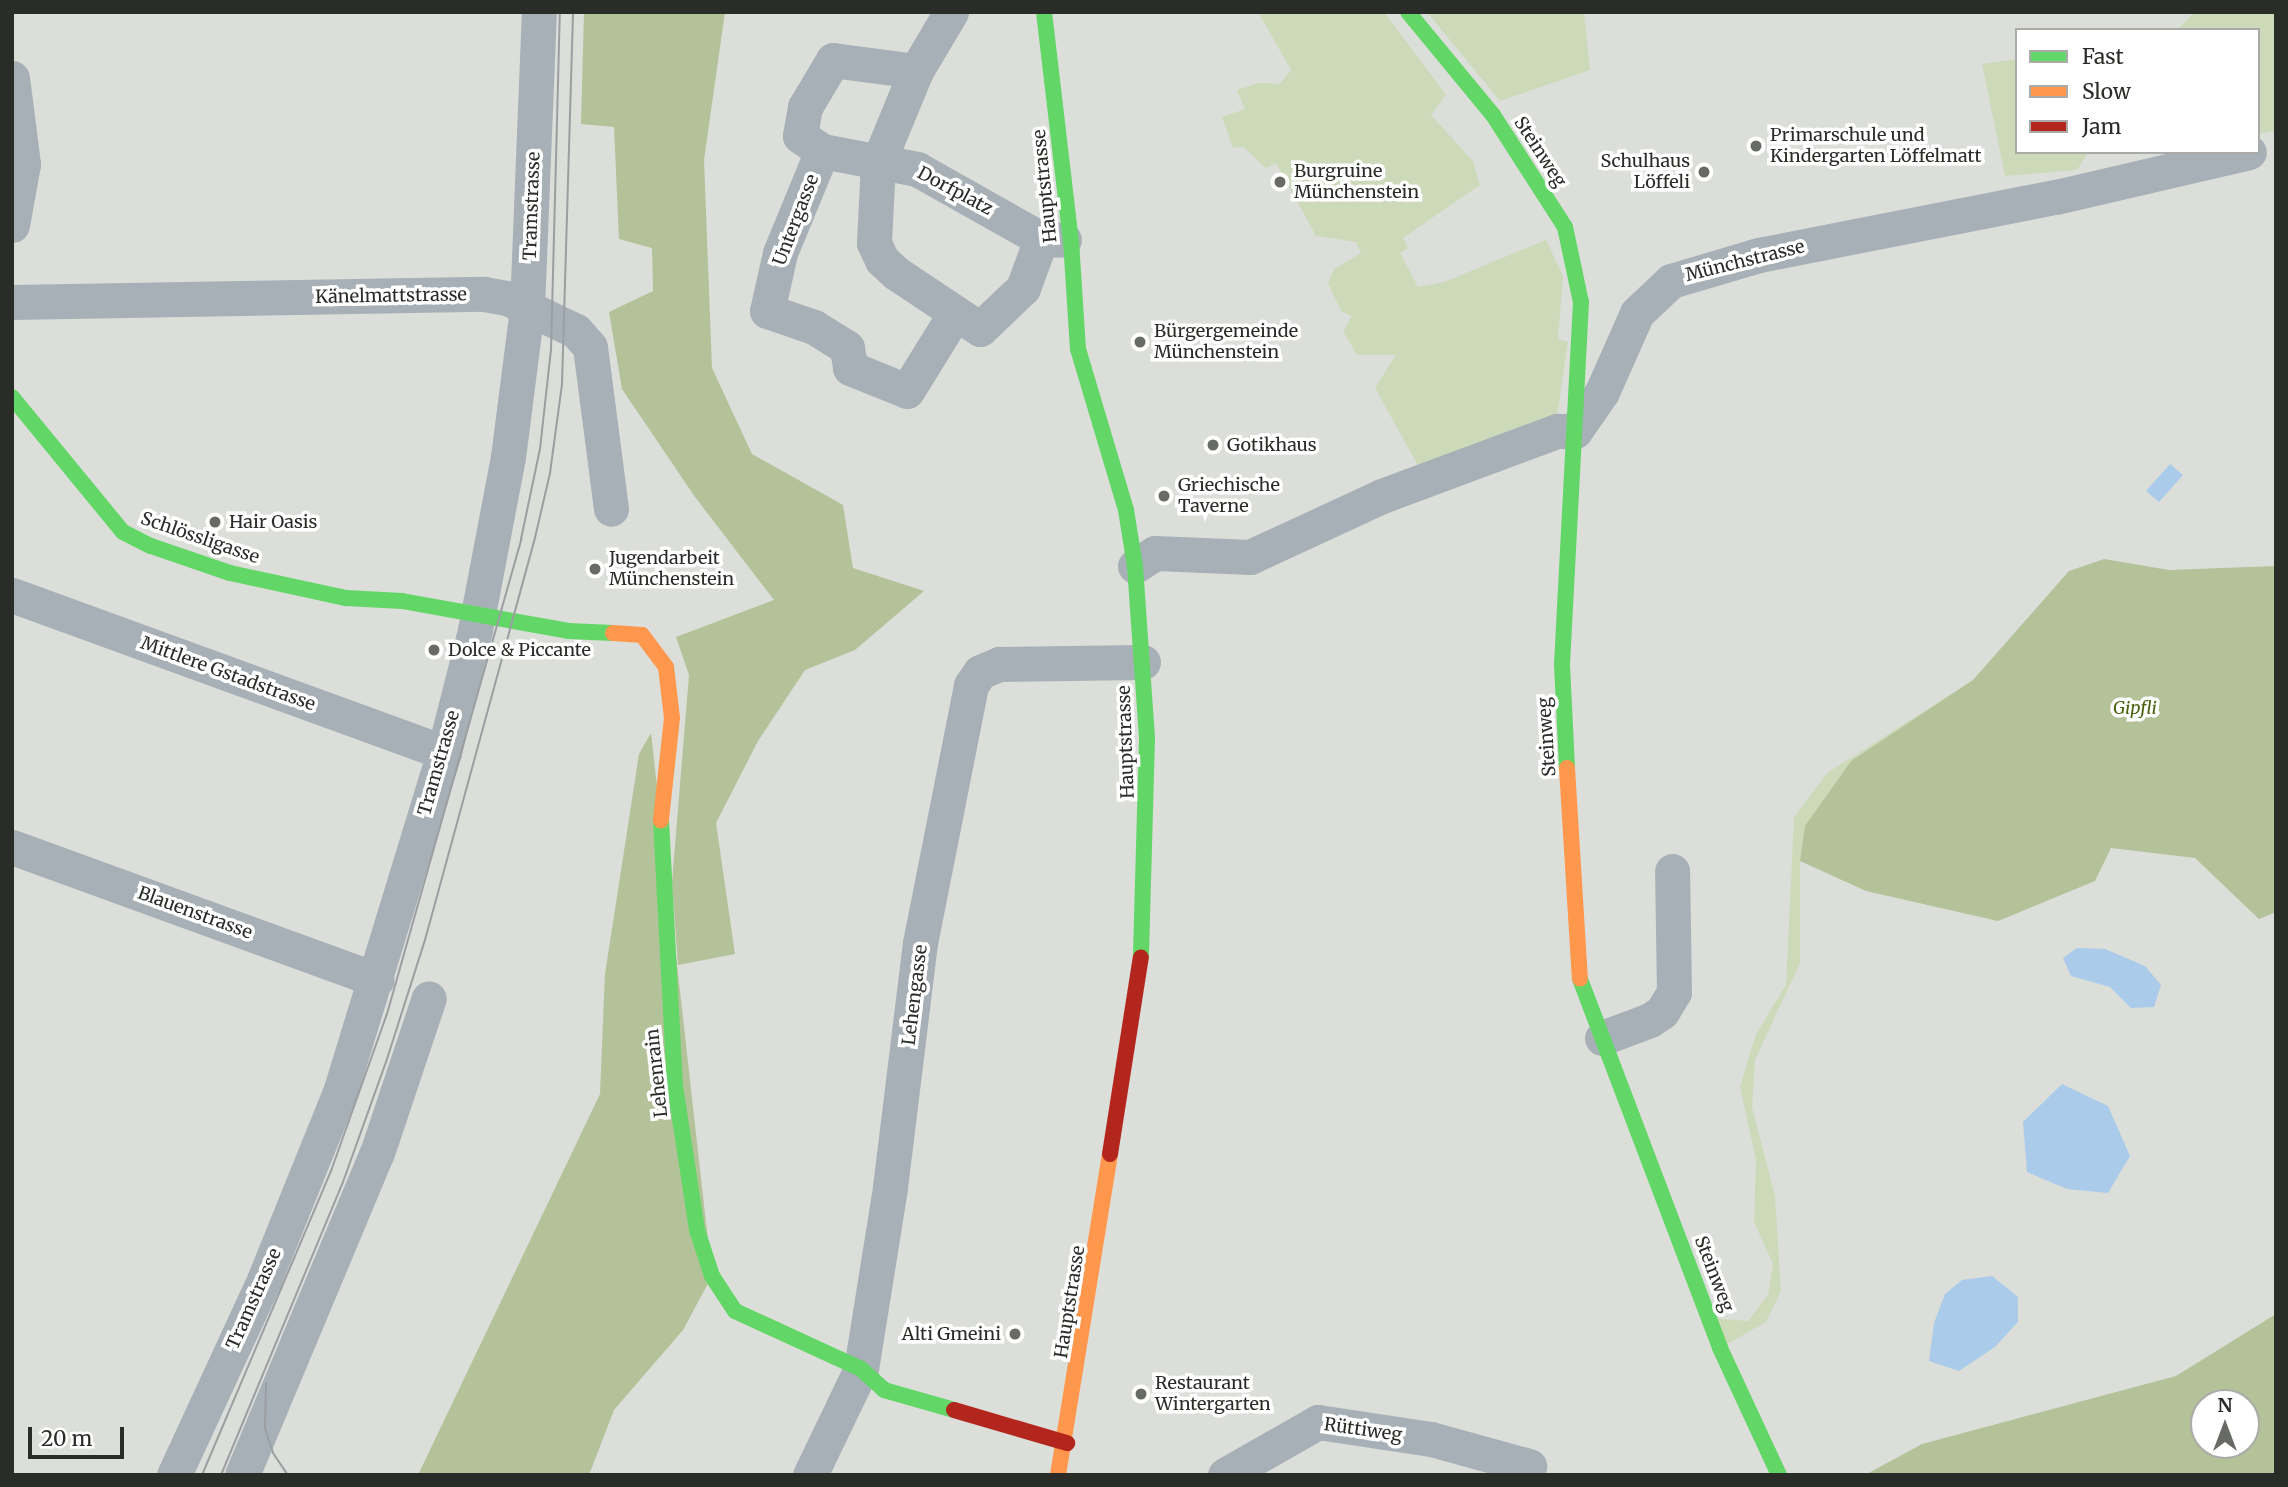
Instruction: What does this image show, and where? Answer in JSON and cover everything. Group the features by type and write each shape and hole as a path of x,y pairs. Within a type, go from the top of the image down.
{"street":[{"name":"Tramstrasse","path":"174,1475 264,1280 341,1089 377,979 443,752 478,613 508,457 527,308 539,12"},
{"path":"951,12 916,71 878,163 874,243 881,260 954,315 980,329 1023,288 1056,240"},
{"name":"Hauptstrasse","path":"1044,12 1056,240 1083,376 1119,481 1135,566 1143,662 1147,800 1140,965 1066,1466"},
{"name":"Steinweg","path":"1408,12 1493,115 1565,227 1581,302 1562,665 1575,948 1580,978 1720,1348 1779,1475"},
{"name":"Untergasse","path":"916,71 833,60 805,107 800,136 822,151 780,253 767,311 814,327 848,348 850,368 907,391 954,315"},
{"path":"12,78 23,164 12,225"},
{"name":"Dorfplatz","path":"822,151 918,169 1056,240"},
{"name":"Münchstrasse","path":"1575,431 1602,392 1637,313 1671,281 1759,255 2056,197 2240,154"},
{"name":"Känelmattstrasse","path":"12,302 484,295 527,308 576,331 590,347 611,509"},
{"name":"Schlössligasse","path":"14,403 123,532 151,545 230,573 346,598 402,601 478,613"},
{"path":"1135,566 1155,553 1250,557 1382,496 1558,431 1575,431"},
{"name":"Mittlere Gstadstrasse","path":"12,595 443,752"},
{"name":"Lehenrain","path":"478,613 568,631 642,635 666,667 672,718 659,837 674,1086 697,1230 712,1276 735,1311 861,1369 884,1390 1066,1466"},
{"name":"Lehengasse","path":"810,1475 861,1369 890,1187 920,943 971,685 980,672 999,664 1143,662"},
{"name":"Blauenstrasse","path":"12,847 377,979"},
{"path":"1602,1038 1650,1020 1662,1012 1674,992 1672,872"},
{"path":"242,1475 377,1153 429,998"},
{"name":"Rüttiweg","path":"1225,1475 1318,1422 1431,1439 1529,1465"},
{"path":"1431,1439 1464,1475"}],"green space":[{"path":"584,12 725,12 704,160 712,368 752,454 843,505 853,568 924,591 855,650 805,670 758,741 716,823 735,954 678,965 672,882 689,675 676,637 774,600 695,497 622,389 609,312 653,291 652,248 619,239 614,127 581,124"},
{"path":"1258,12 1384,12 1446,95 1431,115 1473,161 1480,185 1403,238 1408,248 1400,253 1418,287 1444,282 1546,240 1563,276 1558,339 1568,342 1557,417 1421,471 1375,388 1396,355 1357,355 1343,331 1352,316 1341,311 1328,283 1334,269 1361,253 1356,242 1316,236 1276,163 1266,168 1243,147 1233,148 1222,117 1245,109 1237,90 1259,83 1280,84 1291,70"},
{"path":"1427,12 1584,12 1590,70 1500,101"},
{"path":"2194,12 2276,12 2276,131 2260,134 2260,28 2179,28"},
{"path":"2015,59 2015,154 2088,154 2077,170 2005,176 1982,64"},
{"name":"Gipfli","path":"2104,559 2169,570 2276,566 2276,912 2259,919 2195,858 2111,848 2095,881 1998,921 1866,891 1800,861 1805,826 1851,761 1973,680 2069,571"},
{"path":"1973,680 1851,761 1806,826 1800,861 1800,963 1755,1060 1752,1107 1775,1196 1781,1291 1766,1322 1720,1348 1710,1318 1748,1321 1768,1295 1773,1264 1754,1222 1756,1160 1740,1087 1756,1034 1786,985 1794,817 1827,773"},
{"path":"651,733 712,1276 683,1330 614,1410 589,1475 418,1475 600,1094 605,974 639,754"},
{"path":"2276,1314 2276,1475 1865,1475 1922,1444 2176,1376"}],"water":[{"path":"2170,464 2183,475 2159,502 2146,491"},
{"path":"2077,948 2105,949 2145,966 2161,985 2154,1007 2131,1008 2110,987 2071,976 2063,958"},
{"path":"2062,1084 2108,1106 2130,1156 2108,1193 2067,1189 2027,1172 2023,1122"},
{"path":"1992,1276 2018,1297 2018,1322 1995,1347 1959,1371 1929,1361 1934,1323 1945,1294 1962,1280"}],"tram line":[{"path":"202,1475 331,1171 387,1014 521,539 540,449 551,350 560,12"},
{"path":"221,1475 343,1182 387,1059 425,940 534,542 550,473 562,384 573,12"},
{"path":"266,1383 265,1428 273,1453 288,1475"}],"traffic: fast":[{"path":"1044,12 1071,241 1078,349 1126,510 1135,566 1147,739 1141,957"},
{"path":"1408,12 1493,115 1565,227 1581,302 1562,665 1567,768"},
{"path":"12,397 123,532 151,546 230,573 346,598 402,601 568,631 613,633"},
{"path":"661,820 675,1086 697,1230 712,1276 735,1311 861,1369 884,1390 954,1410"},
{"path":"1580,979 1720,1348 1779,1475"}],"traffic: slow":[{"path":"613,633 642,635 666,667 672,718 661,820"},
{"path":"1567,768 1580,979"},
{"path":"1058,1475 1110,1154"}],"traffic: jam":[{"path":"1110,1154 1141,957"},
{"path":"954,1410 1067,1443"}],"place":[{"name":"Primarschule und Kindergarten Löffelmatt","path":"1756,146"},
{"name":"Schulhaus Löffeli","path":"1704,172"},
{"name":"Burgruine Münchenstein","path":"1280,182"},
{"name":"Bürgergemeinde Münchenstein","path":"1140,342"},
{"name":"Gotikhaus","path":"1213,445"},
{"name":"Griechische Taverne","path":"1164,496"},
{"name":"Hair Oasis","path":"215,522"},
{"name":"Jugendarbeit Münchenstein","path":"595,569"},
{"name":"Dolce & Piccante","path":"434,650"},
{"name":"Alti Gmeini","path":"1015,1334"},
{"name":"Restaurant Wintergarten","path":"1141,1394"}]}
